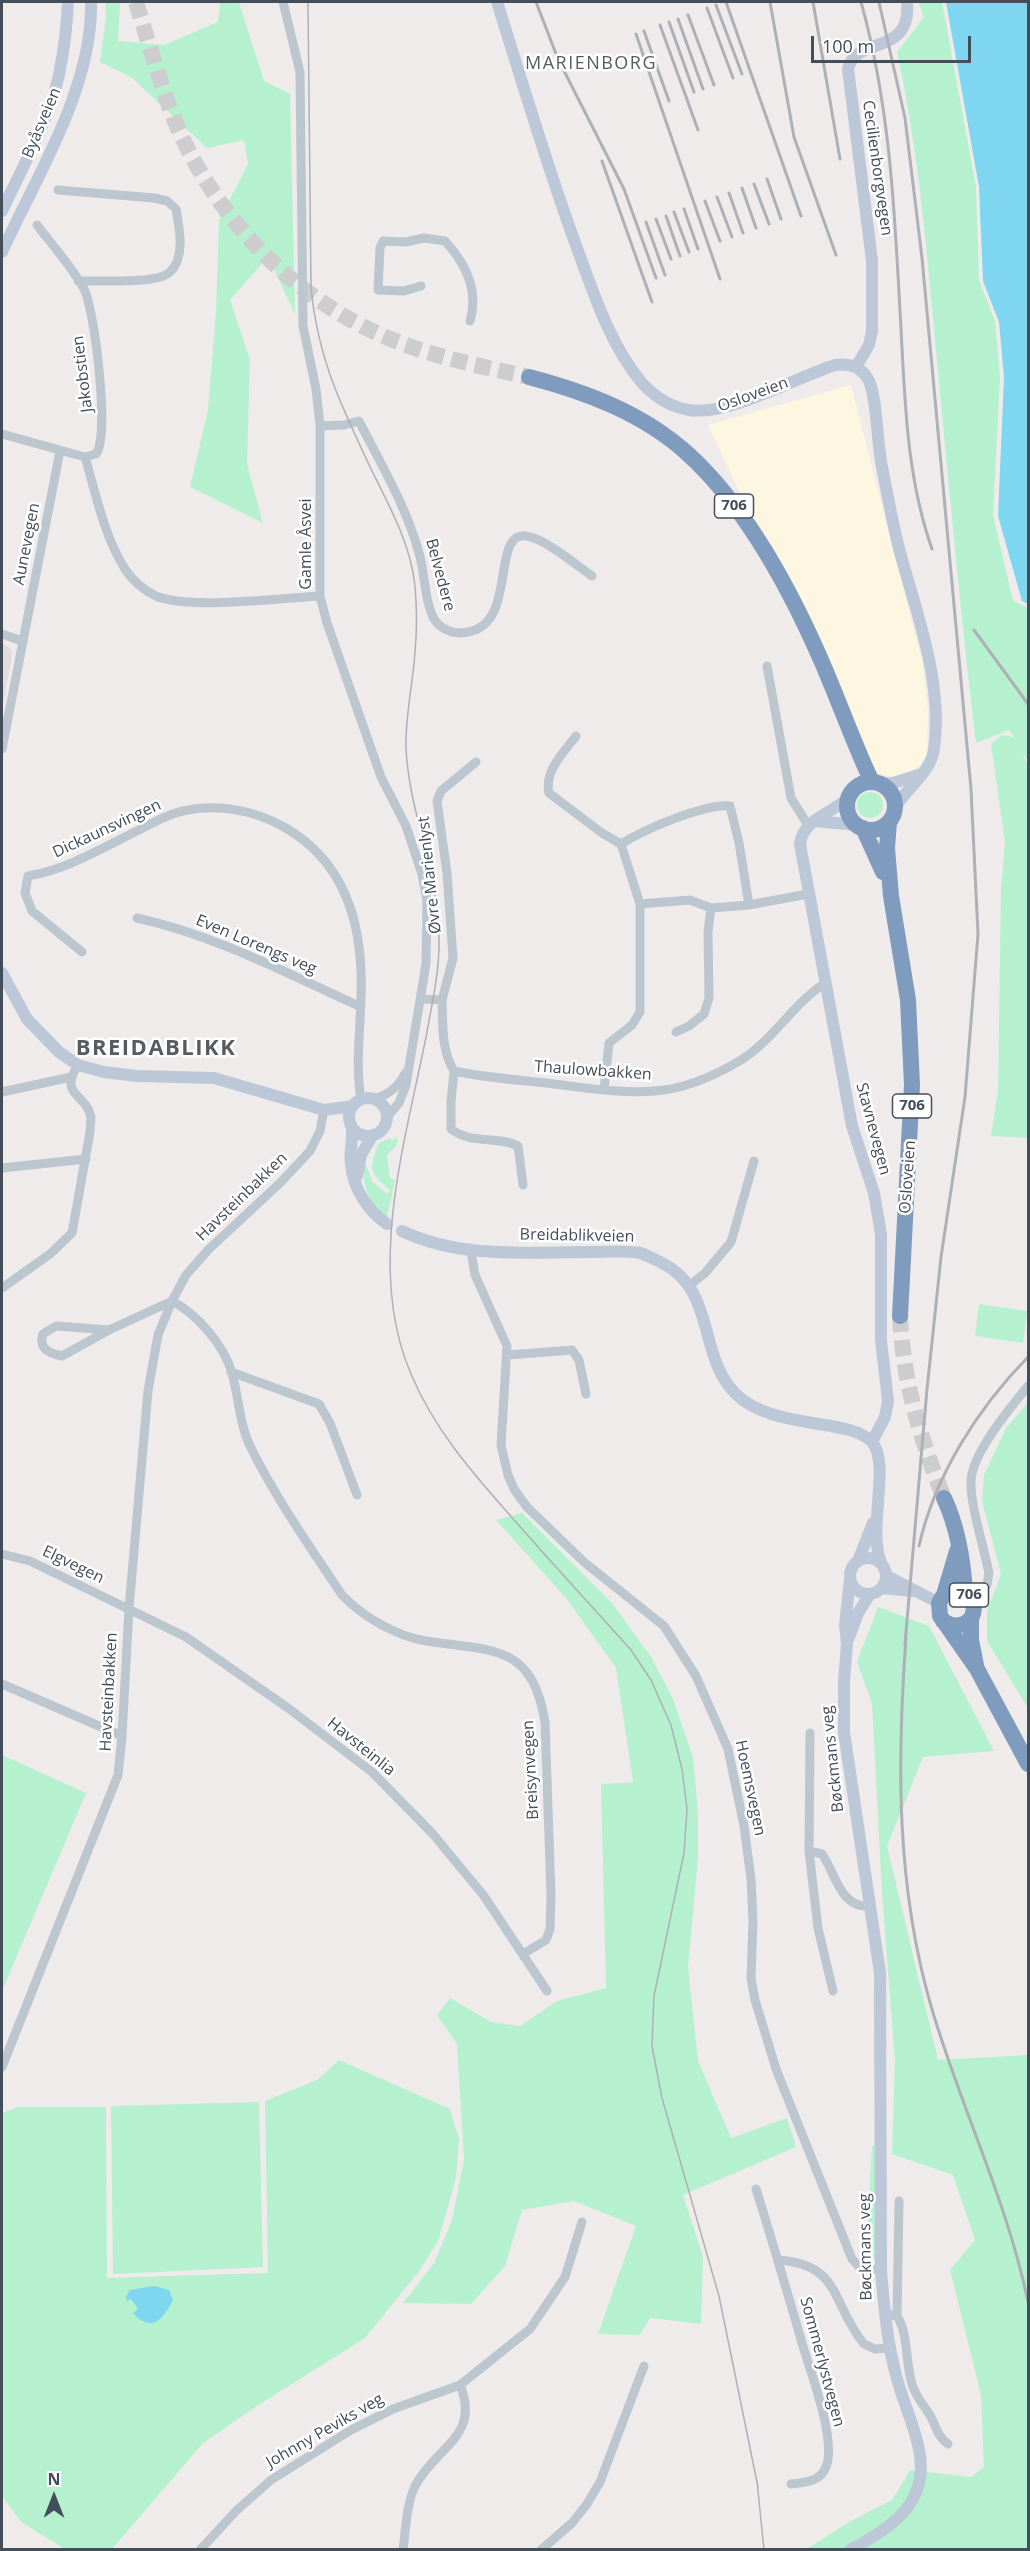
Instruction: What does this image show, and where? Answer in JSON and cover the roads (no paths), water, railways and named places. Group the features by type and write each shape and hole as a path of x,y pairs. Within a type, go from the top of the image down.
{"highway":[{"name":"706","path":"529,377 587,394 639,419 687,454 712,479 755,536 791,598 821,659 846,726 876,783 892,795 892,815"},
{"name":"706","path":"846,726 855,776 848,813 859,827"},
{"path":"850,795 864,783 876,783"},
{"path":"859,827 877,829 892,815"},
{"name":"Osloveien","path":"892,815 886,848 891,896 907,991 912,1075 910,1154 900,1316"},
{"name":"Osloveien","path":"859,827 876,853 891,896"},
{"name":"706","path":"944,1498 963,1561 970,1604 971,1640 977,1669"},
{"name":"706","path":"958,1547 941,1599 940,1616 977,1669 1029,1764"},
{"name":"706","path":"941,1599 953,1590 970,1604"},
{"name":"706","path":"944,1621 955,1626 967,1623 970,1604"}],"street":[{"name":"Byåsveien","path":"2,212 46,112 58,77 66,38 68,2"},
{"name":"Byåsveien","path":"2,252 68,111 89,40 91,2"},
{"name":"Gamle Åsvei","path":"283,2 300,72 303,326 316,389 320,426 320,596 327,623 381,777 406,826 422,874 427,901 426,964 404,1095 387,1117"},
{"name":"Osloveien","path":"497,2 564,211 593,291 624,356 650,391 666,403 677,407 687,410 712,411 835,365 856,367"},
{"name":"Cecilienborgvegen","path":"856,367 869,345 872,331 872,261 848,69 854,57 897,36 906,22 907,2"},
{"path":"37,225 78,281 154,279 170,273 176,263 180,248 176,208 167,201 58,190"},
{"path":"421,286 404,291 378,290 380,244 389,240 406,242 424,238 446,242 466,268 474,306 470,321"},
{"path":"406,242 407,253"},
{"name":"Jakobstien","path":"78,281 85,291 89,306 96,347 103,421 100,449 96,454 85,457"},
{"path":"856,367 865,374 871,385 879,453 894,526 929,664 935,740 931,760 923,773 902,795 892,815"},
{"name":"Belvedere","path":"320,426 344,425 358,421 395,490 411,527 422,562 431,611 437,623 443,627 458,633 465,632 480,628 492,617 500,600 507,548 512,539 517,536 536,539 592,576"},
{"path":"2,434 85,457 119,558 144,590 166,599 199,602 320,596"},
{"name":"Aunevegen","path":"2,749 60,451"},
{"path":"2,634 22,641"},
{"path":"767,666 791,798 811,823 859,827"},
{"path":"576,736 551,772 549,793 602,833 621,844 640,904 640,1012 632,1025 609,1043 604,1090"},
{"name":"Øvre Marienlyst","path":"442,1000 453,958 447,873 437,801 441,791 476,762"},
{"path":"876,783 893,783 923,773"},
{"path":"811,823 850,795"},
{"path":"621,844 632,837 702,809 721,805 730,806 739,843 749,905"},
{"name":"Dickaunsvingen","path":"82,952 32,911 25,893 28,876 49,873 69,865 181,811 205,807 246,812 273,821 296,834 321,853 342,884 351,909 359,945 361,1007 357,1070 363,1102"},
{"name":"Stavnevegen","path":"811,823 801,835 800,844 808,894 852,1126 874,1193 882,1234 881,1353 888,1401 885,1417 872,1442"},
{"path":"640,904 690,900 711,908 749,905 808,894"},
{"path":"676,1032 689,1026 704,1014 709,998 708,932 711,908"},
{"name":"Even Lorengs veg","path":"137,918 171,926 257,960 361,1007"},
{"path":"2,973 27,1019 59,1052 78,1065 104,1072 137,1076 214,1078 324,1110 334,1118 351,1125 359,1133 372,1136"},
{"name":"Thaulowbakken","path":"454,1071 604,1090 656,1091 672,1088 719,1071 760,1046 797,1005 825,983"},
{"path":"421,999 442,1000 444,1045 454,1071 451,1129 466,1138 518,1146 523,1185"},
{"path":"2,1288 50,1254 72,1233 86,1160 91,1117 73,1094 71,1077 78,1065"},
{"name":"Gamle Åsvei","path":"363,1102 387,1095 394,1090 408,1070"},
{"path":"2,1092 71,1077"},
{"path":"324,1110 363,1102 384,1108 387,1117 384,1127 372,1136 361,1155 356,1183"},
{"path":"363,1102 349,1116 351,1166 356,1183 371,1211 387,1224"},
{"name":"Havsteinbakken","path":"2,2067 118,1775 129,1608 148,1391 159,1335 172,1301 186,1275 209,1249 280,1183 310,1150 320,1131 324,1110"},
{"path":"2,1168 86,1160"},
{"path":"690,1285 705,1273 731,1242 754,1161"},
{"name":"Breidablikveien","path":"402,1231 437,1246 471,1251 640,1253 668,1265 690,1285 700,1307 719,1370 737,1395 761,1412 793,1421 856,1432 872,1442"},
{"name":"Hoemsvegen","path":"471,1251 475,1275 503,1334 508,1355 501,1445 514,1489 527,1507 584,1562 664,1626 680,1648 710,1705 728,1749 744,1826 751,1880 753,1921 751,1978 768,2042 798,2128 852,2259 860,2268 881,2270"},
{"path":"109,1330 56,1326 43,1334 41,1341 44,1348 51,1354 62,1356 109,1330 172,1301"},
{"name":"Breisynvegen","path":"172,1301 200,1320 231,1372 237,1410 249,1445 281,1504 342,1595 353,1606 395,1631 424,1641 467,1645 503,1653 524,1667 536,1689 545,1722 550,1929 546,1940 523,1954"},
{"path":"508,1355 572,1350 583,1372 586,1394"},
{"path":"231,1372 319,1404 330,1423 357,1495"},
{"path":"970,1604 987,1585 989,1573 971,1489 972,1472 1000,1420 1029,1386"},
{"path":"872,1442 880,1458 875,1516 877,1553 884,1582"},
{"path":"875,1516 858,1561 850,1572 850,1579 857,1590 870,1594 884,1582"},
{"name":"Elgvegen","path":"2,1554 30,1561 129,1608"},
{"path":"858,1561 871,1558 881,1562"},
{"name":"Bøckmans veg","path":"850,1579 845,1625 847,1644 844,1732 847,1765 871,1906 881,1995 881,2270 891,2315 890,2348 897,2380 920,2454 921,2465 918,2488 908,2508 873,2537 850,2550"},
{"path":"884,1582 941,1599"},
{"name":"Bøckmans veg","path":"847,1644 858,1613 870,1594"},
{"name":"Havsteinlia","path":"129,1608 186,1637 288,1708 372,1772 432,1833 484,1896 548,1991"},
{"path":"2,1684 122,1736"},
{"name":"Bøckmans veg","path":"810,1733 809,1851 818,1928 833,1991"},
{"path":"809,1851 822,1854 847,1899 858,1905 871,1906"},
{"name":"Sommerlystvegen","path":"756,2189 822,2408 828,2444 827,2466 821,2476 816,2480 791,2484"},
{"path":"899,2201 891,2315 902,2324 908,2368 916,2397 931,2416 938,2434 948,2444"},
{"name":"Johnny Peviks veg","path":"200,2550 236,2511 270,2480 351,2430 393,2409 460,2385 530,2329 565,2277 582,2222"},
{"name":"Sommerlystvegen","path":"779,2260 797,2261 817,2270 826,2279 864,2344 875,2349 890,2348"},
{"path":"542,2550 572,2523 600,2482 644,2366"},
{"path":"403,2550 409,2499 424,2471 462,2429 467,2415 466,2401 460,2385"}],"water":[{"path":"946,2 1028,2 1028,604 1022,601 998,516 1004,377 999,322 983,281 979,187"},
{"path":"154,2286 169,2290 173,2300 161,2318 151,2323 140,2319 133,2313 138,2309 131,2299 127,2301 126,2297 130,2290"}],"tunnel":[{"path":"136,2 168,103 181,135 221,204 274,264 337,312 372,331 439,355 529,377"},
{"path":"900,1316 905,1363 914,1409 944,1498"}],"tram line":[{"path":"308,2 311,288 314,314 332,382 398,526 413,571 416,636 406,748 408,773 430,870 438,919 439,955 435,988 394,1204 390,1248 391,1291 398,1333 411,1374 441,1430 494,1497 631,1650 651,1680 671,1725 682,1769 687,1809 684,1853 654,1996 652,2046 662,2098 719,2296 758,2487"},
{"path":"757,2481 764,2550"}],"railway":[{"path":"536,2 558,59 624,189 656,278"},
{"path":"726,2 801,216"},
{"path":"770,2 794,137 836,255"},
{"path":"813,2 840,159"},
{"path":"861,2 879,83 890,164 904,385 912,468 932,549"},
{"path":"879,2 905,118 922,258 971,789 978,934 965,1097 941,1257 927,1389 905,1644"},
{"path":"716,5 742,74"},
{"path":"707,8 733,78"},
{"path":"688,15 714,85"},
{"path":"678,19 703,89"},
{"path":"669,22 694,92"},
{"path":"660,25 698,130"},
{"path":"644,31 669,101"},
{"path":"636,34 720,279"},
{"path":"602,161 652,302"},
{"path":"767,179 781,219"},
{"path":"754,184 769,224"},
{"path":"742,188 756,228"},
{"path":"729,193 743,233"},
{"path":"717,197 732,237"},
{"path":"705,201 720,241"},
{"path":"684,209 698,249"},
{"path":"674,212 689,252"},
{"path":"666,216 680,256"},
{"path":"656,219 671,259"},
{"path":"646,222 665,275"},
{"path":"974,630 1028,704"},
{"path":"919,1546 926,1520 947,1468 992,1398 1028,1357"},
{"path":"906,1638 901,1777 905,1869 911,1915 931,2006 955,2080 996,2190 1028,2302"}],"district":[{"name":"MARIENBORG","path":"591,64"},
{"name":"BREIDABLIKK","path":"156,1049"}]}
